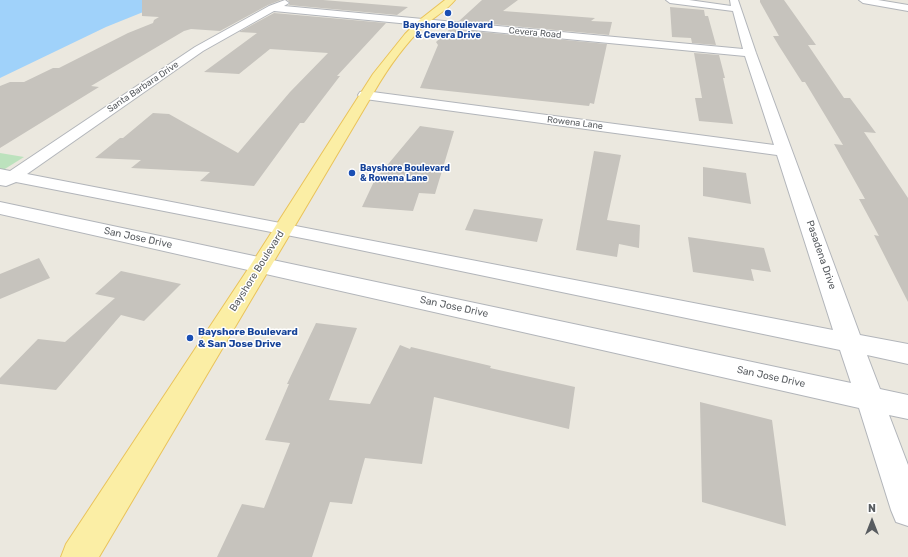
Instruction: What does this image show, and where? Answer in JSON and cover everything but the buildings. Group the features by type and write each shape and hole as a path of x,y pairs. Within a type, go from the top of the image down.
{"main road":[{"name":"Bayshore Boulevard","path":"79,557 284,229 330,150 365,95 399,45 422,22 451,0"}],"street":[{"name":"Santa Barbara Drive","path":"4,178 199,49 272,8 291,0"},
{"path":"670,0 736,5"},
{"path":"864,0 908,8"},
{"name":"Pasadena Drive","path":"736,5 750,53 785,150 908,510"},
{"name":"Cevera Road","path":"272,8 750,53"},
{"name":"Rowena Lane","path":"365,95 785,150"},
{"path":"4,178 284,229 908,354"},
{"name":"San Jose Drive","path":"0,208 908,407"}],"green space":[{"path":"0,153 24,157 0,172"}],"water":[{"path":"0,0 173,0 106,27 0,78"}],"place":[{"name":"Bayshore Boulevard & Cevera Drive","path":"448,13"},
{"name":"Bayshore Boulevard & Rowena Lane","path":"352,173"},
{"name":"Bayshore Boulevard & San Jose Drive","path":"190,338"}]}
